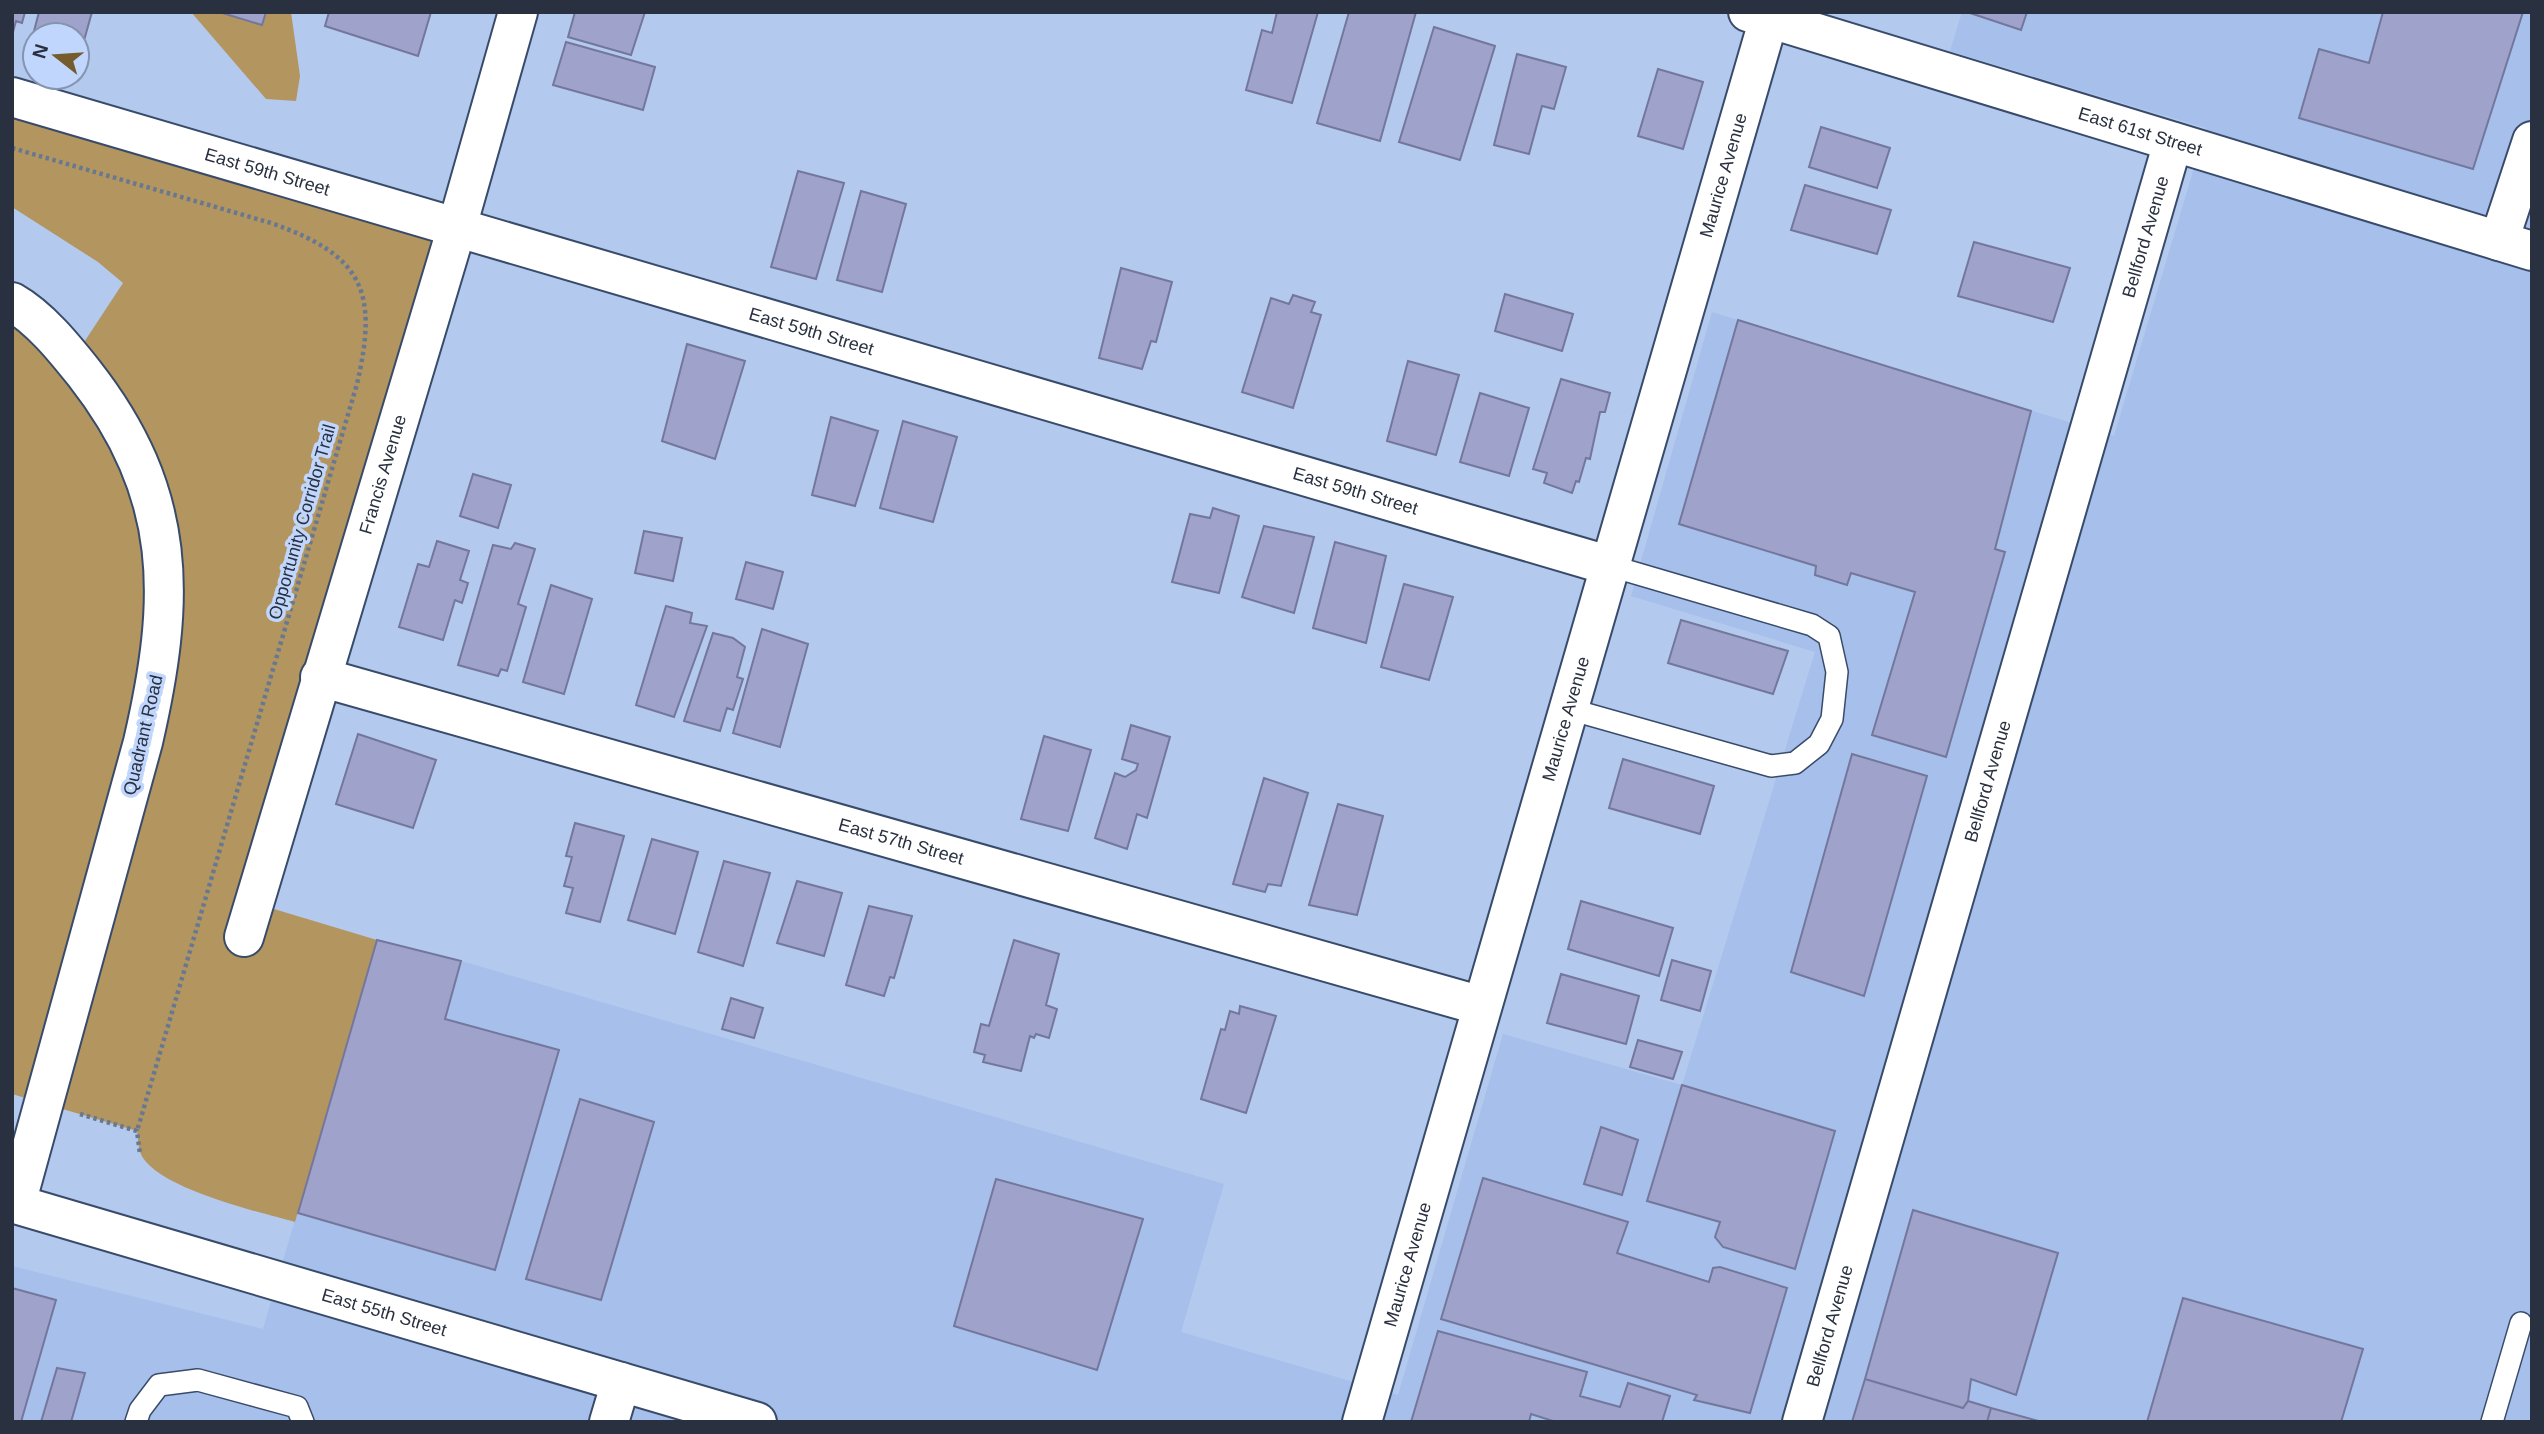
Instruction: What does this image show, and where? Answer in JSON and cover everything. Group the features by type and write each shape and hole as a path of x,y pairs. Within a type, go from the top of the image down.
{"street":[{"name":"Francis Avenue","path":"243,937 457,227 518,12"},
{"name":"East 61st Street","path":"1759,15 2516,246"},
{"name":"Maurice Avenue","path":"1362,1422 1611,566 1759,15"},
{"name":"East 59th Street","path":"12,97 1611,566"},
{"path":"2516,246 2532,141"},
{"name":"Bellford Avenue","path":"1802,1422 2174,142"},
{"name":"Quadrant Road","path":"12,302 44,328 73,359 114,416 129,443 142,469 162,537 166,590 159,667 143,742 14,1203"},
{"name":"East 57th Street","path":"320,677 1482,1006"},
{"name":"East 55th Street","path":"14,1203 757,1422"},
{"path":"608,1422 621,1382"}],"lane":[{"path":"1569,709 1771,765 1795,763 1819,744 1832,719 1837,671 1829,636 1812,625 1611,566"},
{"path":"2492,1422 2521,1324"},
{"path":"136,1422 140,1410 159,1385 198,1380 297,1407 303,1422"}],"path":[{"name":"Opportunity Corridor Trail","path":"12,148 271,223 309,237 336,253 348,265 361,293 368,324 357,384 137,1131"},
{"path":"104,1121 137,1131 140,1154"}],"shaded area":[{"path":"191,12 291,12 300,76 296,101 266,99"},
{"path":"1962,12 2532,12 2532,1422 12,1422 12,1266 263,1329 377,940 461,961 1224,1184 1181,1332 1398,1395 1503,1034 1682,1085 1815,652 1631,596 1712,312 2114,436 2206,128 1950,51"},
{"path":"12,97 457,227 254,903 377,940 295,1222 209,1197 165,1177 149,1165 140,1152 137,1131 12,1094 12,302 73,359 123,283 98,262 12,207"}],"building":[{"path":"12,12 25,12 21,23 16,21 13,32"},
{"path":"39,12 92,12 89,21 37,21"},
{"path":"219,12 266,12 262,25"},
{"path":"329,12 431,12 418,56 325,26"},
{"path":"575,12 645,12 631,55 568,37"},
{"path":"1277,12 1318,12 1292,103 1246,90 1262,30 1272,33"},
{"path":"1349,12 1416,12 1380,141 1317,123"},
{"path":"1967,12 2027,12 2021,30"},
{"path":"2383,12 2523,12 2473,169 2299,118 2319,49 2369,63"},
{"path":"1434,27 1495,46 1460,160 1399,142"},
{"path":"566,42 655,67 643,110 553,85"},
{"path":"1517,54 1566,67 1554,109 1542,106 1529,154 1494,145"},
{"path":"1658,69 1703,82 1683,149 1638,136"},
{"path":"1821,127 1890,148 1877,188 1809,167"},
{"path":"798,171 844,183 816,279 771,267"},
{"path":"1805,185 1891,210 1877,254 1791,230"},
{"path":"861,191 906,204 882,292 837,280"},
{"path":"1974,242 2070,268 2053,322 1958,296"},
{"path":"1121,268 1172,282 1156,342 1151,341 1142,369 1099,358"},
{"path":"1505,294 1573,314 1562,351 1495,331"},
{"path":"1293,295 1315,302 1311,312 1321,315 1293,408 1242,392 1271,298 1289,304"},
{"path":"1738,320 2031,411 1995,549 2005,552 1946,757 1872,735 1915,592 1851,573 1847,585 1815,575 1816,566 1679,524"},
{"path":"687,344 745,361 715,459 662,441"},
{"path":"1408,361 1459,375 1436,455 1387,441"},
{"path":"1561,379 1610,393 1605,412 1600,412 1590,459 1586,458 1579,482 1576,481 1572,493 1544,483 1547,473 1533,469"},
{"path":"1480,393 1529,408 1509,476 1460,462"},
{"path":"831,417 878,431 855,506 812,495"},
{"path":"903,421 957,437 933,522 880,508"},
{"path":"473,474 511,485 498,528 460,516"},
{"path":"1213,508 1239,516 1219,593 1172,582 1190,514 1210,518"},
{"path":"1264,526 1314,537 1294,613 1242,597"},
{"path":"644,531 682,538 673,581 635,573"},
{"path":"437,541 469,551 460,580 468,583 462,603 455,600 443,640 399,627 418,564 429,567"},
{"path":"1335,542 1386,556 1366,643 1313,628"},
{"path":"515,543 535,549 518,604 526,607 507,671 501,669 498,676 458,665 493,545 511,549"},
{"path":"746,562 783,572 773,609 736,599"},
{"path":"1404,584 1453,597 1429,680 1381,667"},
{"path":"551,585 592,599 564,694 523,682"},
{"path":"666,606 692,613 690,623 707,626 674,717 636,705"},
{"path":"1681,620 1788,651 1773,694 1668,663"},
{"path":"762,629 808,644 780,747 733,733"},
{"path":"713,633 733,638 745,647 737,677 743,679 733,710 727,708 720,731 684,721"},
{"path":"1131,725 1170,737 1147,818 1137,814 1127,849 1095,838 1115,773 1125,777 1136,770 1138,764 1122,759"},
{"path":"358,734 436,760 413,828 336,804"},
{"path":"1044,736 1091,750 1068,831 1021,819"},
{"path":"1852,754 1927,776 1864,996 1791,972"},
{"path":"1623,759 1714,786 1700,834 1609,808"},
{"path":"1264,778 1308,793 1281,886 1268,884 1265,892 1233,884"},
{"path":"1338,804 1383,816 1357,915 1309,905"},
{"path":"575,823 624,836 600,922 566,913 573,888 564,886 572,857 566,856"},
{"path":"652,839 698,852 675,934 628,920"},
{"path":"724,861 770,873 743,966 698,952"},
{"path":"797,881 842,893 824,956 777,943"},
{"path":"1581,901 1673,928 1659,976 1568,949"},
{"path":"869,906 912,916 894,978 890,977 884,996 846,985"},
{"path":"377,940 461,961 445,1019 559,1050 495,1270 298,1213"},
{"path":"1014,940 1059,954 1046,1005 1057,1009 1049,1038 1036,1034 1034,1038 1030,1036 1021,1071 983,1062 985,1055 974,1052 981,1024 989,1026"},
{"path":"1672,960 1711,971 1700,1011 1661,1000"},
{"path":"1561,974 1639,996 1626,1044 1547,1023"},
{"path":"731,998 763,1008 754,1038 722,1029"},
{"path":"1240,1006 1276,1016 1246,1113 1201,1099 1221,1029 1225,1030 1230,1011 1239,1014"},
{"path":"1638,1040 1682,1052 1673,1079 1630,1067"},
{"path":"1682,1085 1835,1131 1795,1269 1723,1247 1715,1237 1720,1222 1647,1201"},
{"path":"580,1099 654,1122 601,1300 526,1279"},
{"path":"1601,1127 1638,1140 1622,1195 1584,1184"},
{"path":"1483,1178 1628,1222 1617,1253 1709,1282 1713,1268 1720,1267 1787,1288 1750,1413 1694,1400 1697,1395 1441,1319"},
{"path":"996,1179 1143,1219 1097,1370 954,1326"},
{"path":"1913,1210 2058,1253 2016,1395 1971,1379 1968,1401 1963,1408 1865,1379"},
{"path":"12,1288 56,1300 21,1422 12,1422"},
{"path":"2183,1298 2363,1349 2341,1422 2147,1422"},
{"path":"1438,1331 1587,1372 1580,1396 1620,1407 1628,1383 1670,1396 1662,1422 1556,1422 1531,1414 1529,1422 1411,1422"},
{"path":"57,1368 85,1373 71,1422 41,1422"},
{"path":"1865,1379 1963,1408 1968,1401 1991,1408 1987,1422 1852,1422"},
{"path":"1991,1408 2042,1422 1987,1422"}]}
